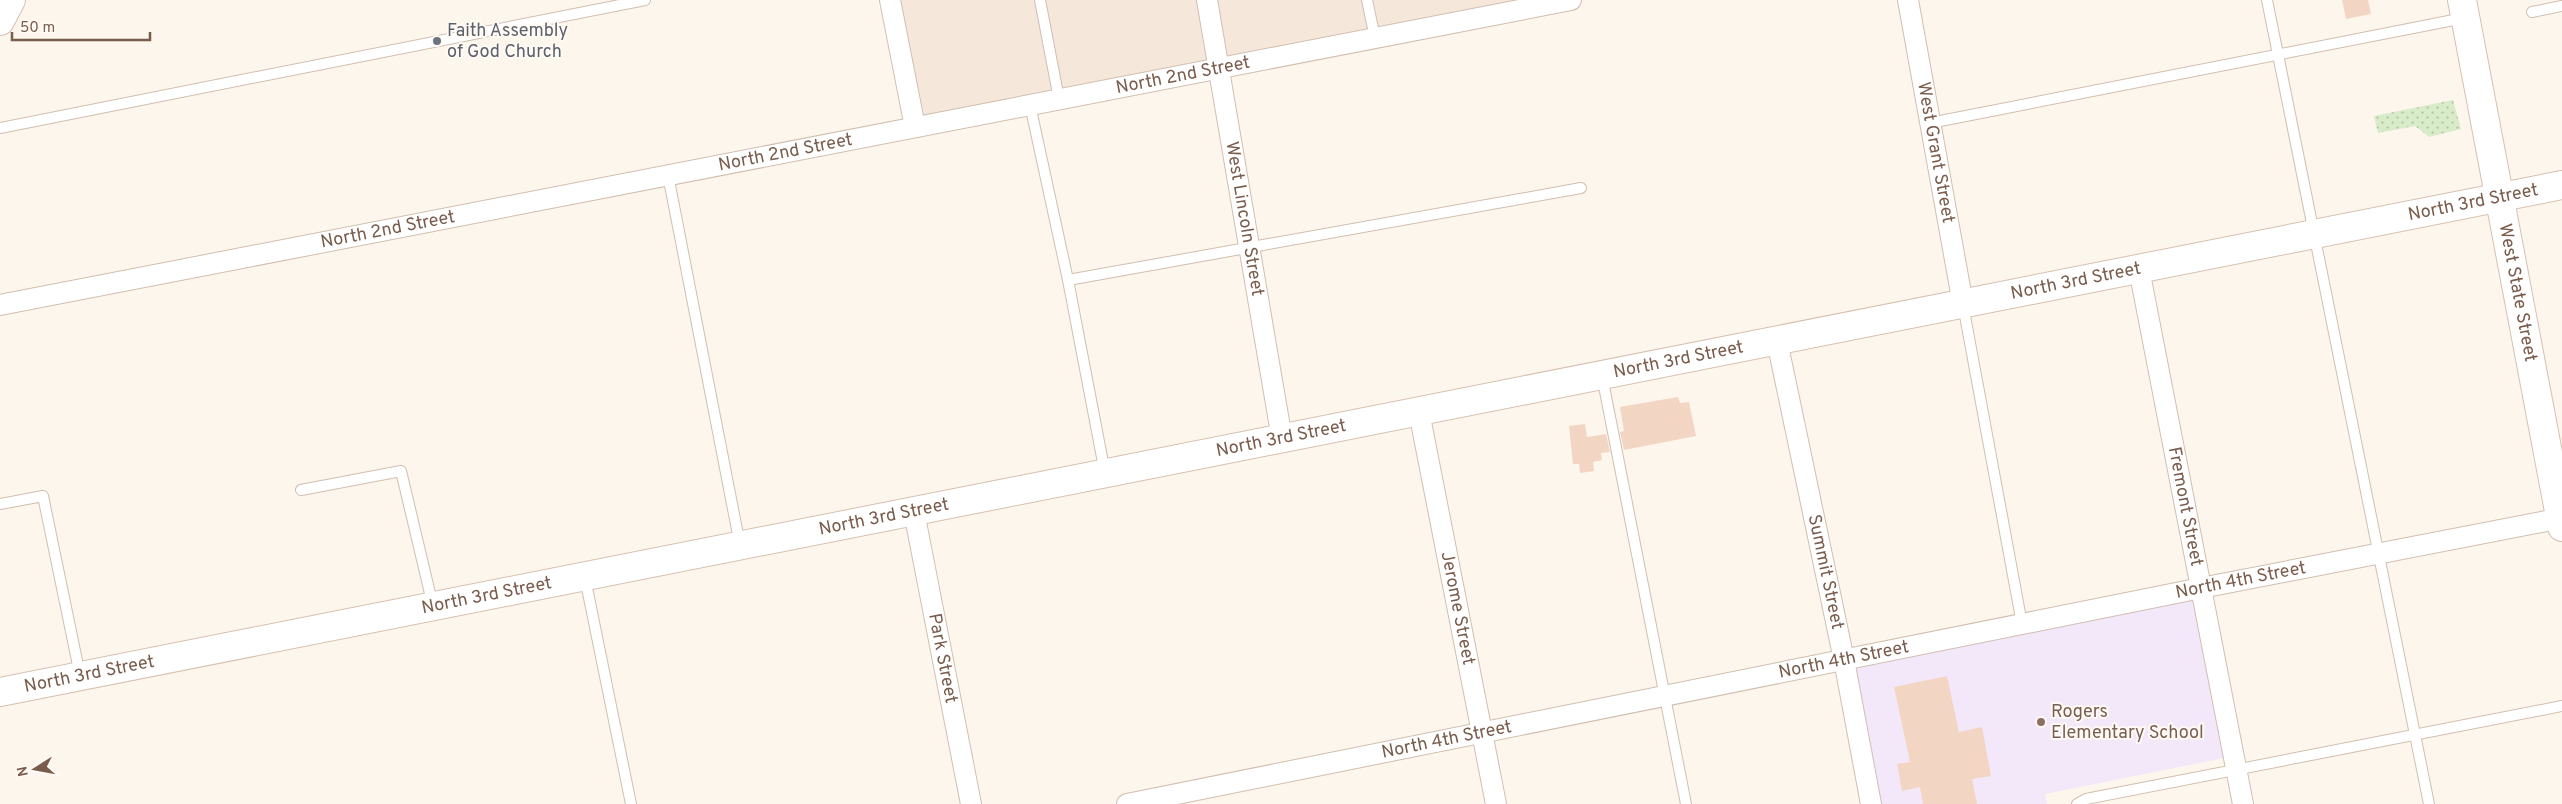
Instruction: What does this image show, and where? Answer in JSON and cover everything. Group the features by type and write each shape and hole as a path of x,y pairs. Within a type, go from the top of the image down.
{"street":[{"path":"0,21 11,0"},
{"path":"890,0 915,128"},
{"name":"West Lincoln Street","path":"1207,0 1221,68 1282,439"},
{"name":"North 2nd Street","path":"0,304 1059,100 1375,38 1537,3 1571,0"},
{"name":"West Grant Street","path":"1908,0 1963,304"},
{"name":"West State Street","path":"2464,9 2562,521"},
{"name":"North 3rd Street","path":"0,692 2562,186"},
{"name":"Fremont Street","path":"2139,269 2243,804"},
{"name":"Summit Street","path":"1777,341 1844,660 1871,804"},
{"name":"Jerome Street","path":"1419,412 1496,804"},
{"name":"Park Street","path":"914,512 970,804"},
{"name":"North 4th Street","path":"1127,804 2201,588 2562,521"}],"lane":[{"path":"0,128 645,0"},
{"path":"1040,0 1059,100"},
{"path":"1367,0 1375,38"},
{"path":"2267,0 2429,804"},
{"path":"2532,12 2562,6"},
{"path":"1930,123 2278,54 2464,9"},
{"path":"1030,105 1068,280 1105,474"},
{"path":"668,175 740,546"},
{"path":"1068,280 1250,249 1581,188"},
{"path":"1963,304 2022,624"},
{"path":"1602,375 1686,804"},
{"path":"301,490 401,471 433,607"},
{"path":"0,504 43,496 80,676"},
{"path":"585,577 631,804"},
{"path":"2077,804 2086,799 2562,706"}],"shaded area":[{"path":"890,0 1573,0 915,127"},
{"name":"Rogers Elementary School","path":"2201,588 2234,756 2045,794 2047,804 1871,804 1844,660"}],"green space":[{"path":"2453,100 2461,129 2429,137 2415,126 2378,133 2374,116"}],"building":[{"path":"2342,0 2368,0 2371,14 2346,19"},
{"path":"1678,397 1680,403 1689,402 1696,436 1624,450 1620,432 1624,431 1620,407"},
{"path":"1585,424 1587,437 1606,434 1610,452 1601,453 1602,460 1593,462 1594,471 1580,473 1579,464 1573,464 1569,426"},
{"path":"1947,676 1959,732 1982,727 1991,776 1972,779 1977,804 1923,804 1920,787 1902,791 1897,764 1910,762 1894,687"}],"place":[{"name":"Faith Assembly of God Church","path":"437,41"},
{"name":"Rogers Elementary School","path":"2041,722"}]}
